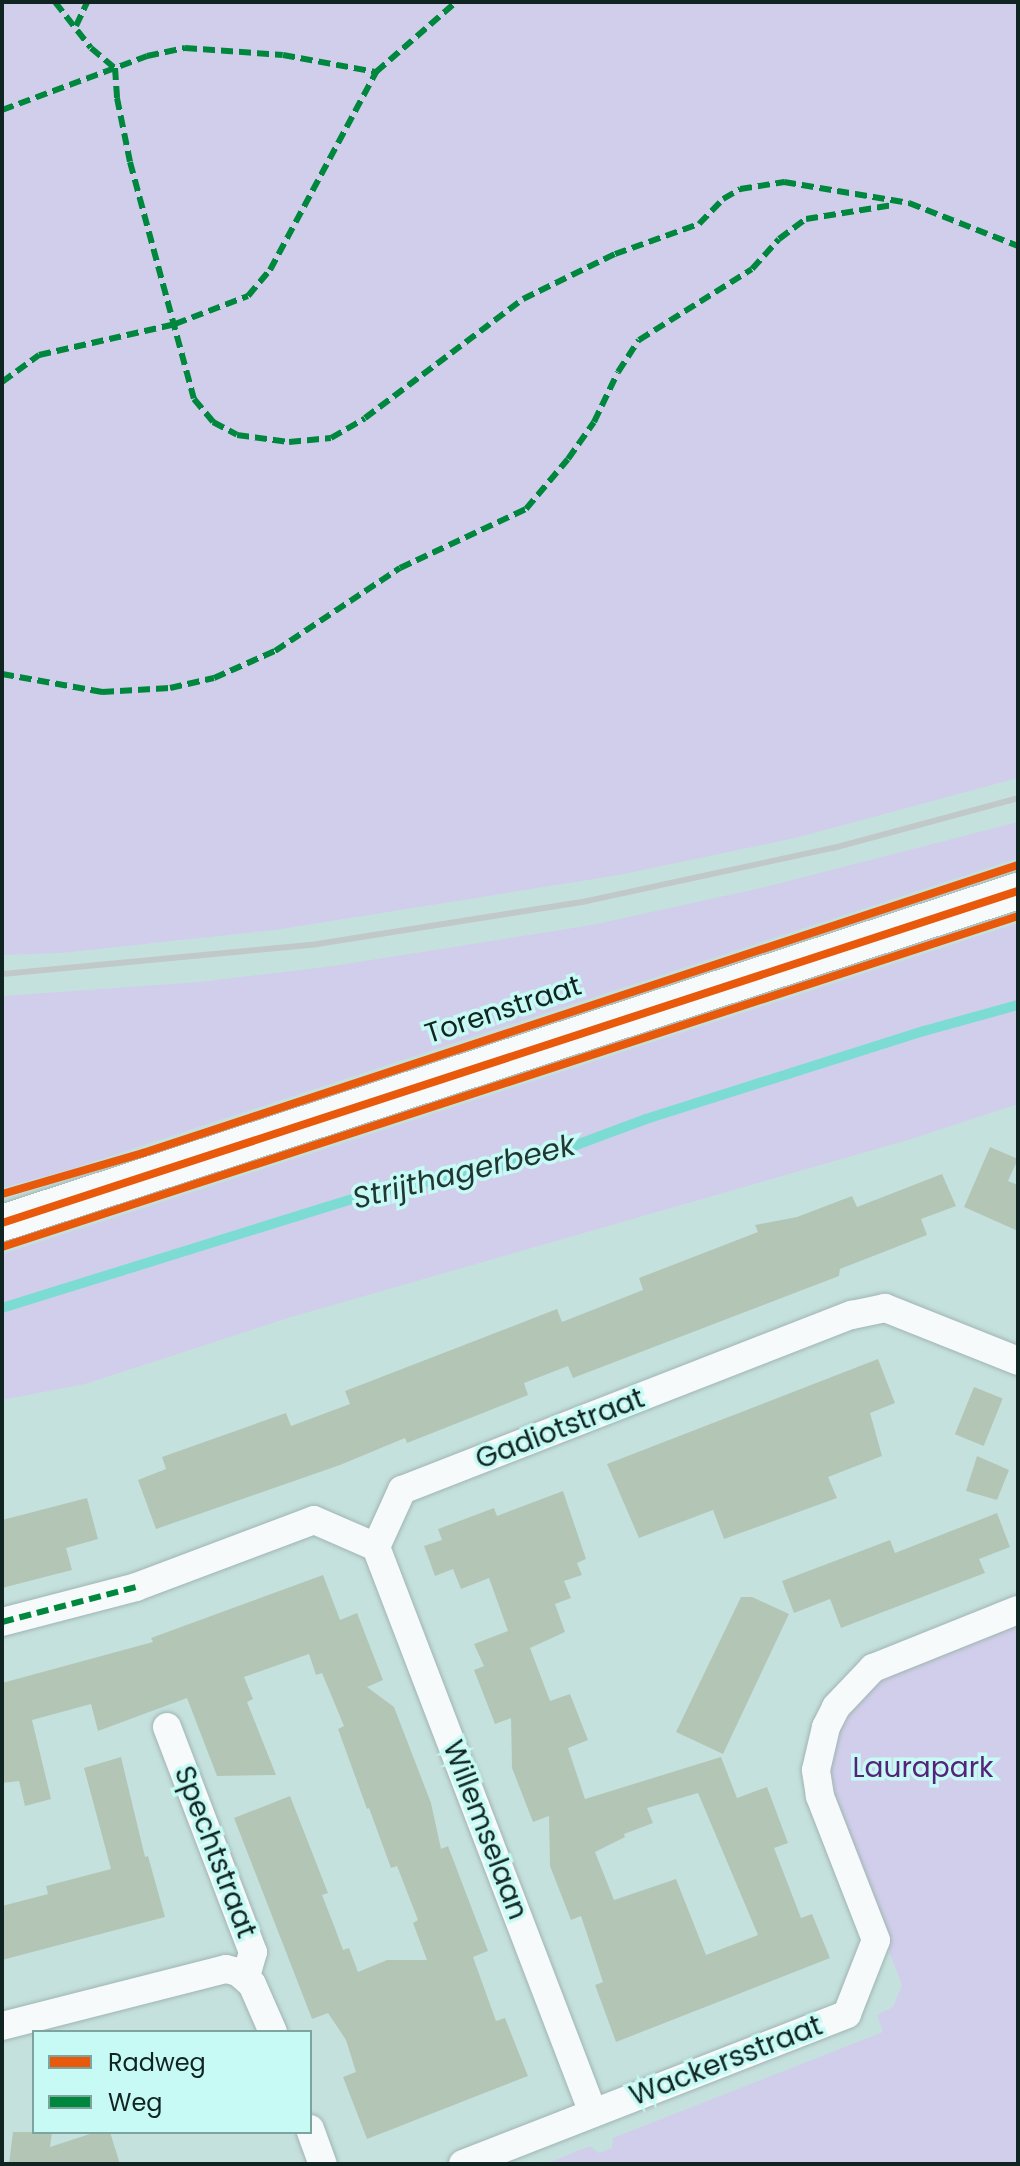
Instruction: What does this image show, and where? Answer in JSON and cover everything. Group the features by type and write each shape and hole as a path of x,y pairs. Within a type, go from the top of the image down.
{"street":[{"name":"Torenstraat","path":"2,1223 1018,891"},
{"name":"Gadiotstraat","path":"376,1547 402,1490 852,1315 885,1308 1018,1361"},
{"path":"2,1622 136,1587 314,1520 376,1547"},
{"name":"Willemselaan","path":"376,1547 593,2113"},
{"name":"Wackersstraat","path":"463,2164 847,2014 876,1940 820,1796 816,1770 826,1727 836,1707 873,1668 1018,1610"},
{"name":"Spechtstraat","path":"167,1727 253,1952 246,1977"},
{"name":"Spechtstraat","path":"2,2026 216,1970 232,1970 246,1977 262,2002 272,2030"},
{"path":"312,2134 323,2164"}],"green space":[{"path":"2,2 1018,2 1018,778 795,838 619,875 275,930 61,953 2,955"},
{"path":"1018,822 1018,858 68,1170 2,1188 2,996 199,982 333,966 592,925 765,887"},
{"path":"1018,923 1018,1104 911,1139 288,1318 85,1384 2,1400 2,1254"},
{"name":"Laurapark","path":"1018,1622 1018,2164 545,2164 590,2146 599,2153 612,2148 613,2138 883,2032 877,2015 893,2007 902,1985 843,1831 828,1778 836,1729 871,1683"}],"building":[{"path":"990,1147 1018,1159 1008,1181 1018,1185 1018,1231 964,1207"},
{"path":"942,1174 956,1206 921,1219 927,1235 840,1269 839,1276 573,1378 568,1366 524,1383 528,1395 407,1443 405,1438 340,1465 156,1529 138,1480 166,1469 162,1457 286,1413 291,1426 350,1404 345,1391 557,1309 562,1322 643,1290 639,1278 758,1232 755,1225 797,1217 852,1196 857,1207"},
{"path":"878,1359 895,1403 870,1413 882,1456 828,1477 837,1498 724,1539 713,1510 639,1538 607,1464"},
{"path":"974,1387 1003,1399 984,1446 955,1434"},
{"path":"977,1456 1009,1470 997,1500 966,1491"},
{"path":"563,1491 586,1559 577,1563 582,1575 564,1581 571,1598 555,1604 565,1632 530,1648 550,1701 570,1694 588,1740 568,1748 585,1799 721,1757 737,1798 767,1787 788,1843 774,1848 801,1918 812,1914 830,1958 616,2042 595,1985 603,1982 581,1916 571,1920 550,1866 549,1816 533,1822 512,1768 511,1718 495,1724 474,1670 484,1666 474,1644 508,1631 489,1578 461,1589 453,1569 435,1576 424,1546 442,1540 438,1529 494,1508 497,1516","holes":["698,1793 758,1935 706,1955 676,1879 614,1900 595,1852 625,1837 624,1834 653,1823 647,1808"]},
{"path":"87,1498 98,1539 66,1548 72,1570 2,1588 2,1520"},
{"path":"997,1513 1010,1547 979,1559 985,1573 841,1628 830,1599 794,1613 782,1581 890,1540 895,1553"},
{"path":"323,1575 340,1620 357,1613 383,1680 367,1687 394,1707 431,1803 441,1849 448,1846 488,1951 473,1957 496,2021 505,2018 528,2076 367,2139 343,2077 356,2072 346,2040 328,2013 312,2019 234,1818 290,1796 328,1893 322,1895 343,1950 349,1948 358,1972 387,1960 427,1960 413,1923 418,1920 397,1866 391,1868 338,1729 344,1726 322,1673 316,1675 309,1654 244,1677 253,1699 247,1702 276,1775 217,1776 187,1698 98,1731 91,1704 32,1720 51,1799 25,1806 19,1781 2,1783 2,1683 153,1642 151,1638"},
{"path":"741,1597 752,1597 789,1614 723,1754 676,1732"},
{"path":"121,1757 145,1857 148,1856 165,1917 2,1960 2,1906 48,1894 46,1886 111,1869 84,1768"},
{"path":"13,2132 32,2132 52,2134 50,2147 90,2134 111,2134 120,2164 9,2164"}],"waterway":[{"name":"Strijthagerbeek","path":"2,1308 367,1194 544,1157 646,1119 924,1031 1018,1005"}],"railway":[{"path":"2,974 317,944 587,901 833,848 1018,798"}],"marked path":[{"path":"55,2 91,48 115,68 117,98 130,162 194,399 213,422 237,435 289,442 331,438 365,418 523,299 615,254 699,224 723,199 740,189 784,182 909,203 1018,246"},
{"path":"76,26 87,2"},
{"path":"2,382 39,355 175,324 248,296 270,270 376,72 456,2"},
{"path":"2,110 147,56 185,48 283,55 376,72"},
{"path":"2,674 102,692 170,688 214,678 275,651 400,568 526,509 594,422 618,372 639,340 752,269 779,239 806,219 893,205"},
{"path":"2,1622 136,1587"}],"cycle path":[{"path":"2,1194 143,1153 1018,865"},
{"path":"2,1223 1018,891"},
{"path":"2,1247 1018,916"}]}
